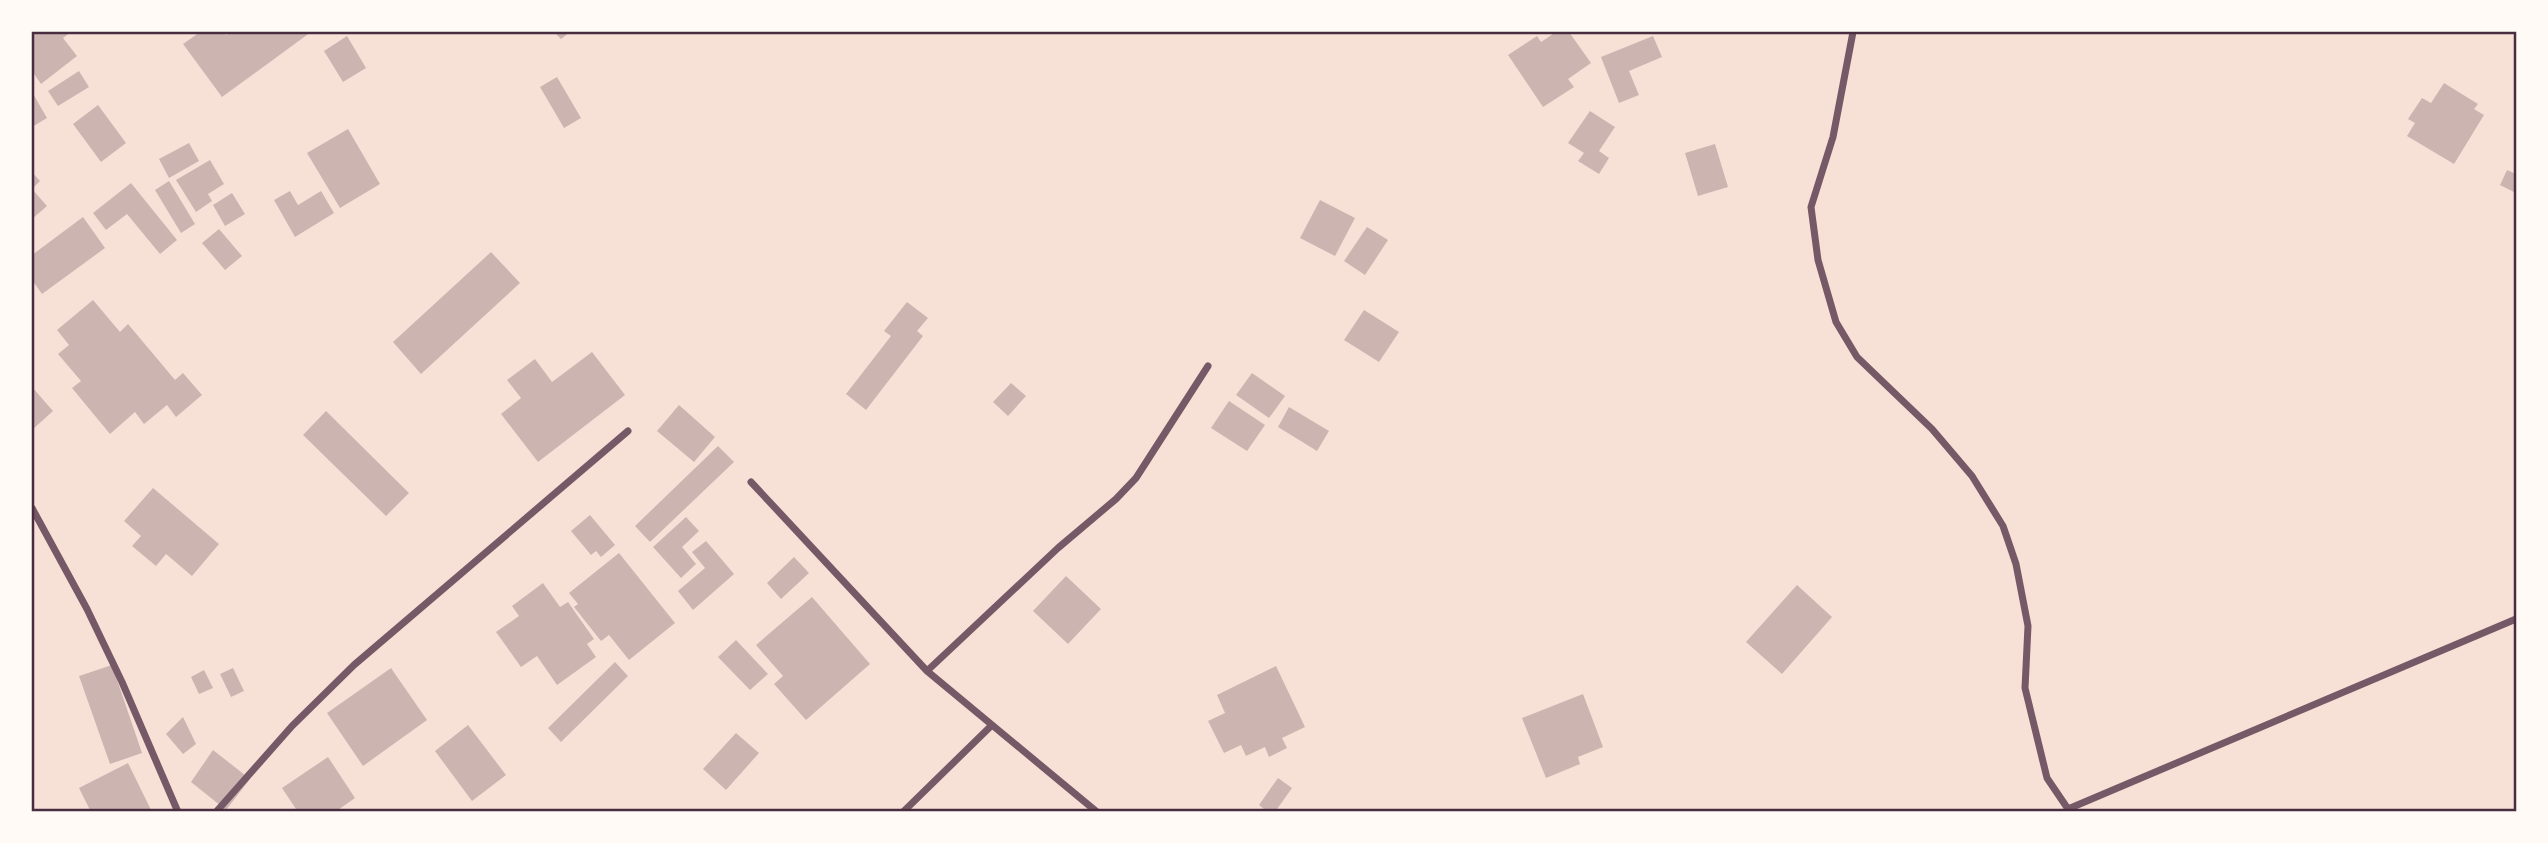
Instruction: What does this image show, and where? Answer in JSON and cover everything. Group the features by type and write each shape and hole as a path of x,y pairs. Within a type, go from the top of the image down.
{"street":[{"path":"1853,32 1833,137 1811,207 1818,260 1836,322 1857,356 1932,429 1964,467 2003,526 2016,564 2028,626 2025,688 2028,701 2046,778 2069,811 2516,620"},
{"path":"927,671 1136,478 1208,366"},
{"path":"216,811 292,726 354,665 628,431"},
{"path":"751,482 927,671 1097,811"},
{"path":"32,509 87,608 178,811"},
{"path":"902,811 991,726"}],"building":[{"path":"32,32 71,32 63,38 77,56 41,84 32,71"},
{"path":"200,32 224,32 226,35 231,32 311,32 222,97 183,44"},
{"path":"554,32 570,32 561,39"},
{"path":"1556,32 1569,32 1591,63 1568,79 1574,87 1543,107 1508,55 1537,36 1541,42"},
{"path":"347,36 366,68 343,82 324,51"},
{"path":"1653,36 1662,57 1629,71 1639,95 1619,103 1601,57"},
{"path":"79,71 89,87 58,106 48,91"},
{"path":"557,77 581,118 564,128 540,87"},
{"path":"2444,83 2478,104 2474,109 2484,115 2454,164 2407,136 2415,123 2408,119 2422,98 2431,103"},
{"path":"32,92 47,118 32,127"},
{"path":"98,105 126,143 101,162 73,124"},
{"path":"1590,111 1615,127 1599,151 1609,158 1599,174 1578,161 1584,153 1568,143"},
{"path":"348,129 380,184 340,208 307,153"},
{"path":"189,143 199,161 169,178 159,159"},
{"path":"1715,144 1728,187 1698,196 1685,153"},
{"path":"210,160 224,184 208,194 212,201 196,212 176,180"},
{"path":"2507,170 2516,174 2516,193 2500,185"},
{"path":"32,172 40,181 32,189"},
{"path":"169,181 195,224 181,233 155,190"},
{"path":"131,183 177,240 160,254 127,214 106,230 93,213"},
{"path":"32,189 47,206 32,219"},
{"path":"290,191 298,205 321,191 334,213 295,237 274,200"},
{"path":"232,193 245,214 225,226 213,205"},
{"path":"1320,200 1355,218 1335,256 1300,238"},
{"path":"83,217 105,248 42,294 32,280 32,255"},
{"path":"1367,227 1388,240 1365,275 1344,261"},
{"path":"219,229 242,256 225,270 202,243"},
{"path":"491,252 520,283 421,374 393,342"},
{"path":"93,300 120,332 128,324 175,380 183,373 202,395 176,417 167,405 144,424 135,412 110,434 72,388 81,381 58,354 69,345 57,330"},
{"path":"907,302 928,318 917,331 923,336 866,410 846,394 891,336 884,331"},
{"path":"1364,310 1399,332 1379,362 1344,340"},
{"path":"592,352 625,395 538,462 501,414 521,398 507,380 535,359 552,382"},
{"path":"1252,373 1285,396 1269,418 1236,395"},
{"path":"1011,383 1026,396 1008,416 993,402"},
{"path":"32,387 53,411 32,430"},
{"path":"1229,401 1265,425 1247,451 1211,428"},
{"path":"679,405 715,437 694,462 657,431"},
{"path":"1289,407 1329,431 1317,451 1278,427"},
{"path":"326,411 409,493 386,516 303,435"},
{"path":"718,446 734,462 650,542 635,526"},
{"path":"153,488 219,544 192,576 166,554 156,566 132,546 141,536 124,521"},
{"path":"590,515 615,545 601,557 596,551 591,555 571,531"},
{"path":"686,517 699,531 682,547 696,564 681,578 653,547"},
{"path":"706,541 734,574 693,610 678,591 705,568 692,552"},
{"path":"619,553 675,623 629,660 609,635 601,641 574,607 578,604 569,593"},
{"path":"794,557 809,573 781,599 767,583"},
{"path":"1066,576 1101,609 1068,644 1033,611"},
{"path":"543,583 560,607 568,602 594,639 587,644 596,657 557,685 537,656 521,667 496,632 519,616 512,606"},
{"path":"1797,585 1832,617 1782,674 1746,642"},
{"path":"812,597 870,664 806,720 774,684 783,676 756,645"},
{"path":"736,640 768,674 750,690 718,657"},
{"path":"615,662 628,676 561,742 548,728"},
{"path":"112,665 142,753 110,764 79,676"},
{"path":"1276,666 1305,727 1282,738 1287,748 1269,757 1265,747 1246,756 1241,745 1224,753 1208,721 1225,713 1217,695"},
{"path":"233,668 244,691 231,697 220,674"},
{"path":"391,668 427,720 363,766 327,713"},
{"path":"204,670 213,688 199,694 191,677"},
{"path":"1583,694 1603,747 1578,757 1580,764 1546,778 1522,718"},
{"path":"183,717 196,744 183,754 166,734"},
{"path":"468,725 506,775 472,801 435,751"},
{"path":"736,733 759,753 726,790 703,769"},
{"path":"213,750 250,779 226,810 191,782"},
{"path":"328,757 355,798 335,812 298,812 282,788"},
{"path":"128,763 152,812 91,812 79,788"},
{"path":"1278,778 1292,788 1275,812 1268,812 1259,805"}]}
